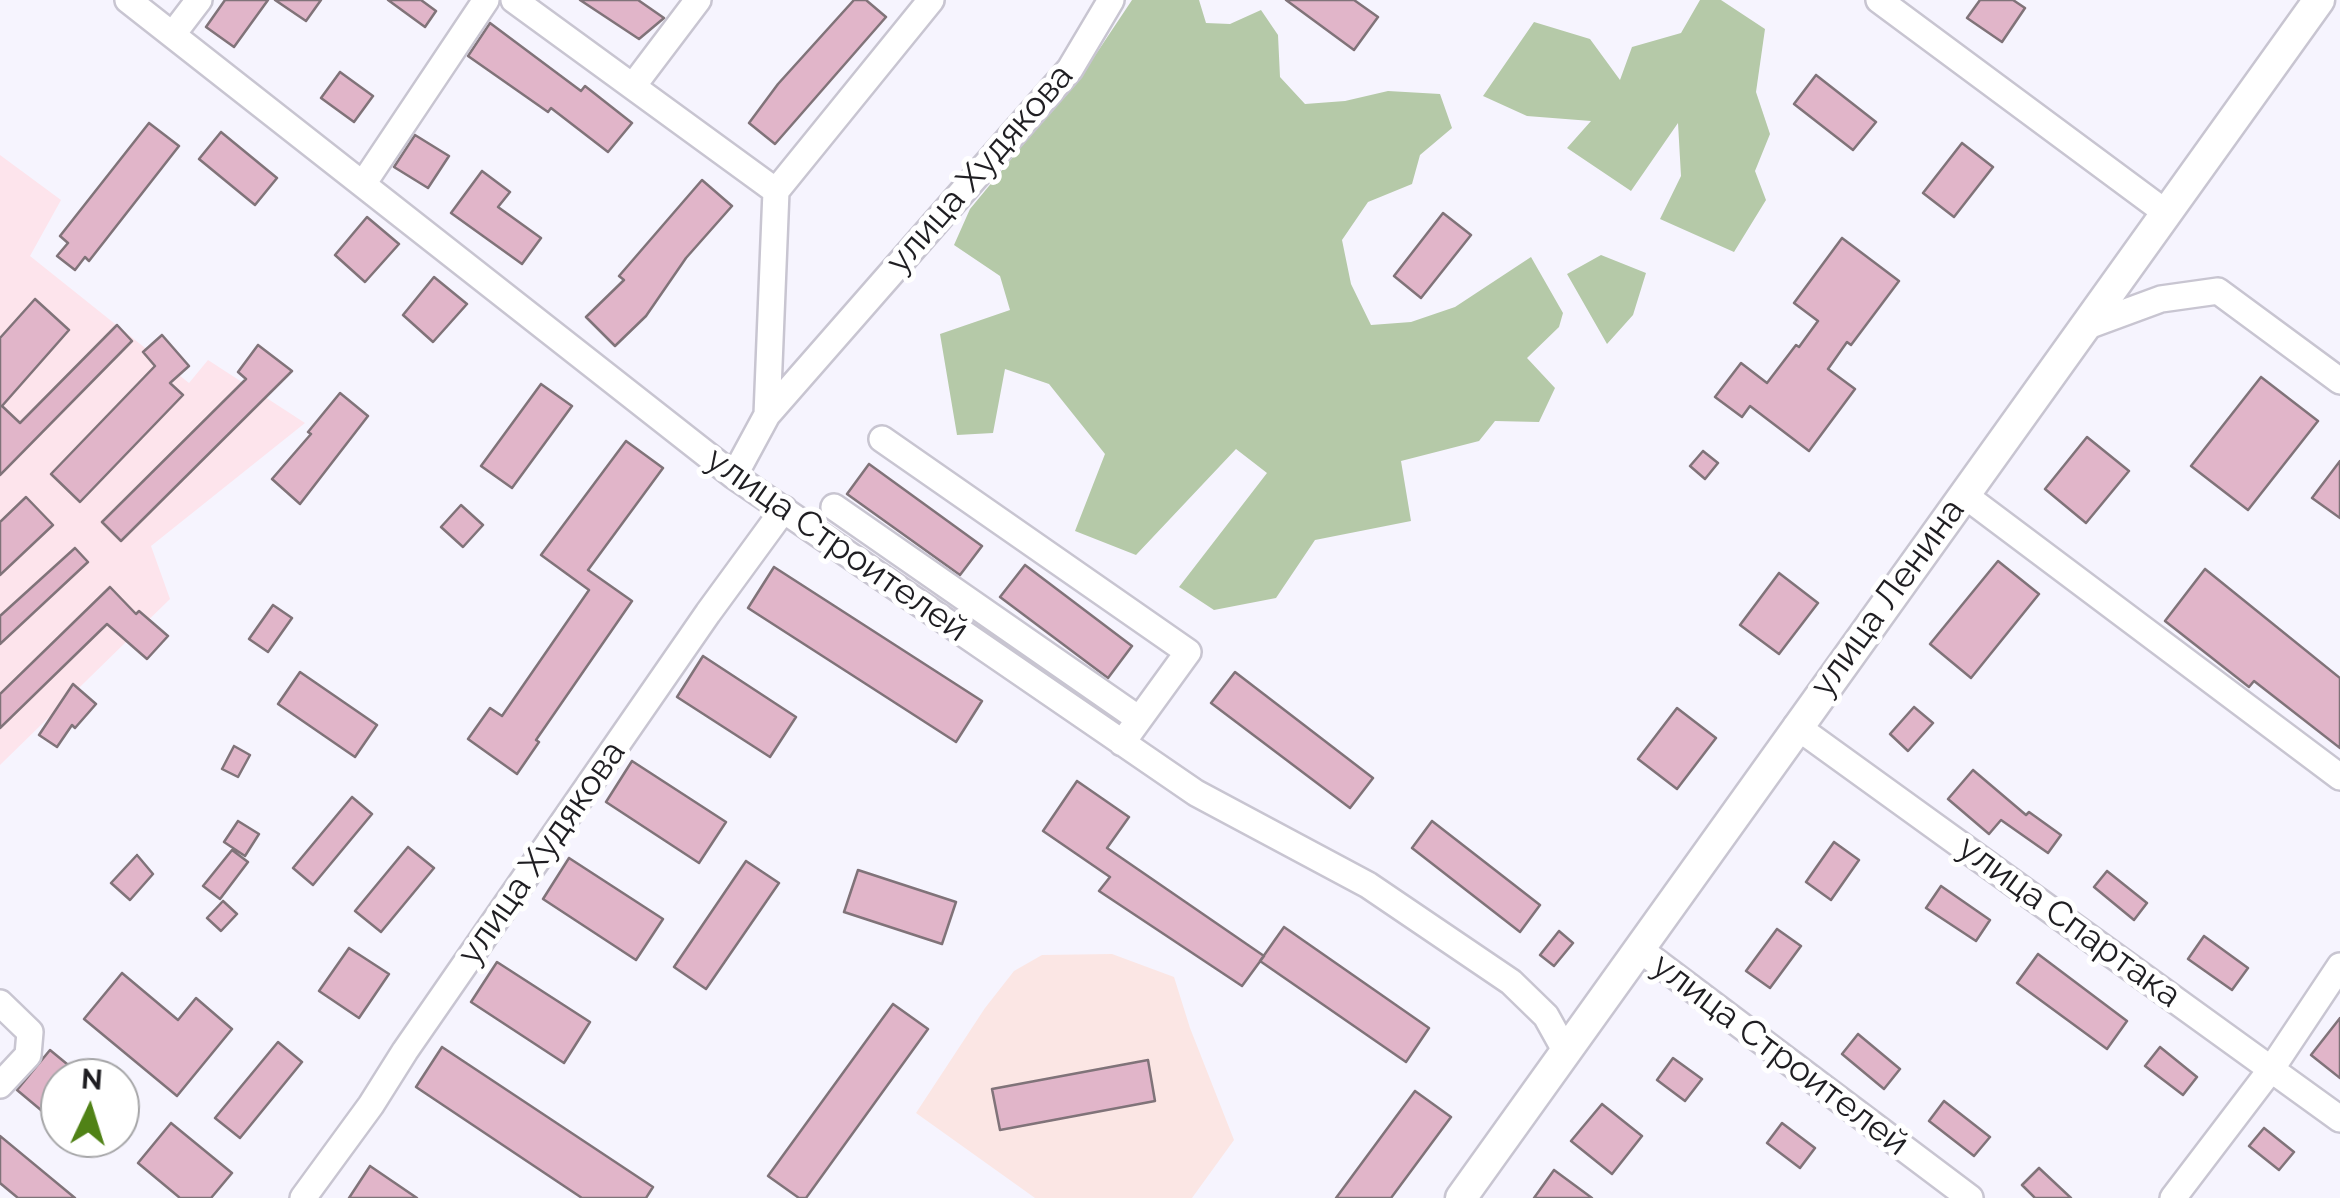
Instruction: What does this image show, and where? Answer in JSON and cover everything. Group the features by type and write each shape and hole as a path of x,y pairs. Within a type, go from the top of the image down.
{"main road":[{"name":"улица Ленина","path":"1461,1198 2319,0"}],"street":[{"name":"улица Строителей","path":"128,0 734,476 1196,793 1368,885 1511,982 1546,1016 1566,1052"},
{"path":"173,34 199,0"},
{"path":"363,184 486,0"},
{"path":"514,0 776,191"},
{"path":"632,86 698,0"},
{"path":"767,415 776,191 932,0"},
{"name":"улица Худякова","path":"734,476 767,415 1070,69 1111,0"},
{"path":"1879,0 2165,212"},
{"path":"2085,327 2161,299 2218,292 2340,382"},
{"path":"882,438 1188,652 1122,743"},
{"path":"1963,494 2340,777"},
{"path":"834,507 1139,719"},
{"name":"улица Худякова","path":"303,1198 372,1106 405,1051 784,510"},
{"name":"улица Спартака","path":"1796,726 2340,1119"},
{"name":"улица Строителей","path":"1638,948 1970,1198"},
{"path":"2172,1198 2272,1068 2340,966"},
{"path":"0,1003 30,1032 28,1056 0,1085"}],"shaded area":[{"path":"0,155 61,200 30,256 189,383 208,360 305,423 151,546 170,599 0,765"},
{"path":"1112,954 1174,977 1234,1140 1192,1198 1035,1198 916,1113 1014,971 1042,955"}],"green space":[{"path":"1132,0 1199,0 1206,23 1230,24 1261,10 1278,35 1280,77 1305,104 1345,101 1388,91 1440,94 1452,128 1420,155 1412,184 1368,202 1342,240 1351,284 1371,325 1411,322 1455,307 1531,257 1563,313 1559,327 1527,358 1555,388 1539,422 1495,421 1479,441 1401,461 1411,521 1315,540 1276,598 1214,610 1179,587 1267,473 1236,449 1136,555 1075,531 1105,454 1049,384 1005,369 993,433 957,435 940,334 1010,310 1000,276 954,245 970,209 1088,66"},
{"path":"1700,0 1721,0 1765,29 1756,92 1770,134 1755,171 1766,200 1734,252 1660,219 1681,176 1678,123 1631,191 1567,148 1591,121 1527,116 1483,96 1534,22 1590,39 1620,80 1632,47 1681,33"},
{"path":"1601,255 1646,273 1633,315 1607,344 1567,274"}],"building":[{"path":"225,0 268,0 234,47 206,27"},
{"path":"275,0 321,0 306,21"},
{"path":"388,0 421,0 436,11 425,27"},
{"path":"580,0 638,0 664,18 639,39"},
{"path":"854,0 866,0 886,17 775,144 749,123 778,84"},
{"path":"1286,0 1354,0 1378,17 1354,50"},
{"path":"1980,0 2013,0 2025,8 2002,42 1967,18"},
{"path":"490,23 581,91 585,86 632,123 608,152 551,108 548,112 468,56"},
{"path":"340,72 373,96 354,122 321,98"},
{"path":"1816,75 1876,122 1853,150 1794,104"},
{"path":"149,123 179,146 89,261 85,257 75,270 57,256 68,243 60,236"},
{"path":"221,132 277,178 255,205 199,159"},
{"path":"415,135 449,156 428,188 394,167"},
{"path":"1962,143 1993,167 1954,217 1923,193"},
{"path":"482,171 510,192 498,207 541,238 522,264 451,213"},
{"path":"702,180 732,206 686,258 646,316 615,346 586,317 624,280 619,276"},
{"path":"1443,213 1471,235 1421,298 1394,276"},
{"path":"367,217 399,244 365,282 335,255"},
{"path":"1842,238 1899,281 1828,369 1855,389 1809,451 1750,406 1742,417 1715,397 1741,363 1767,383 1796,345 1799,347 1818,321 1794,303"},
{"path":"434,277 467,304 433,342 403,315"},
{"path":"35,299 69,330 2,406 20,423 117,325 132,341 0,475 0,338"},
{"path":"162,335 189,366 170,383 183,395 80,502 51,474 155,366 143,352"},
{"path":"258,345 292,371 121,541 102,522 246,379 238,372"},
{"path":"2261,377 2318,421 2248,510 2191,466"},
{"path":"541,384 572,406 512,488 481,466"},
{"path":"340,393 368,416 300,504 272,479"},
{"path":"2087,437 2129,471 2086,523 2045,489"},
{"path":"626,441 663,468 588,570 632,601 517,774 468,739 490,708 502,716 589,590 541,555"},
{"path":"1703,451 1718,463 1705,479 1690,466"},
{"path":"2340,461 2340,518 2312,498"},
{"path":"869,464 982,546 960,575 847,494"},
{"path":"26,497 53,525 0,575 0,522"},
{"path":"461,505 483,525 463,547 441,527"},
{"path":"75,548 88,562 0,644 0,616"},
{"path":"1998,561 2039,594 1971,678 1930,644"},
{"path":"1025,565 1132,646 1108,678 1000,597"},
{"path":"774,567 982,701 956,742 748,608"},
{"path":"2205,569 2340,678 2340,748 2254,681 2249,687 2165,621"},
{"path":"1779,573 1818,603 1779,654 1740,625"},
{"path":"110,587 136,614 139,611 168,636 147,659 107,624 0,728 0,694"},
{"path":"273,605 292,618 268,652 249,639"},
{"path":"703,656 796,717 770,757 677,697"},
{"path":"300,672 377,725 355,757 278,704"},
{"path":"1235,672 1373,778 1350,808 1211,703"},
{"path":"73,684 96,704 75,728 72,725 57,747 39,735"},
{"path":"1914,707 1933,723 1908,751 1890,734"},
{"path":"1677,708 1716,738 1677,789 1638,759"},
{"path":"234,746 250,755 238,777 222,769"},
{"path":"632,761 726,822 699,863 606,802"},
{"path":"1973,770 2026,815 2029,812 2061,835 2048,853 2001,820 1989,834 1948,799"},
{"path":"1077,781 1129,817 1107,848 1264,956 1242,986 1099,891 1110,877 1043,831"},
{"path":"352,797 372,814 313,885 293,868"},
{"path":"238,821 259,834 245,856 224,842"},
{"path":"1432,821 1540,905 1520,932 1412,848"},
{"path":"1834,842 1859,860 1831,900 1806,882"},
{"path":"408,847 434,868 381,932 355,911"},
{"path":"232,850 248,862 220,899 203,886"},
{"path":"137,855 153,874 130,900 111,883"},
{"path":"569,858 663,919 636,960 543,899"},
{"path":"746,861 779,883 706,989 674,967"},
{"path":"858,870 956,902 942,944 844,912"},
{"path":"2107,871 2147,903 2134,920 2094,887"},
{"path":"1941,886 1990,920 1976,941 1926,908"},
{"path":"223,901 237,914 221,931 207,918"},
{"path":"1284,927 1429,1028 1406,1062 1260,961"},
{"path":"1777,929 1801,946 1770,988 1746,971"},
{"path":"1559,931 1573,943 1554,966 1540,955"},
{"path":"2204,936 2248,968 2232,990 2188,959"},
{"path":"349,948 389,974 359,1018 319,991"},
{"path":"2038,954 2127,1021 2107,1049 2017,983"},
{"path":"497,962 590,1022 564,1063 471,1002"},
{"path":"122,973 178,1020 196,998 232,1029 177,1096 140,1065 140,1058 131,1058 84,1019"},
{"path":"893,1004 928,1029 806,1198 799,1198 768,1176"},
{"path":"2340,1018 2340,1078 2311,1055"},
{"path":"1858,1034 1900,1069 1884,1089 1842,1054"},
{"path":"278,1042 302,1062 240,1138 215,1118"},
{"path":"442,1047 653,1187 646,1198 582,1198 416,1087"},
{"path":"2160,1047 2197,1077 2183,1095 2145,1066"},
{"path":"50,1050 60,1058 43,1058"},
{"path":"1673,1058 1702,1079 1685,1101 1657,1080"},
{"path":"1148,1060 1155,1101 1000,1130 992,1089"},
{"path":"40,1062 40,1109 17,1090"},
{"path":"1415,1091 1451,1117 1391,1198 1336,1198"},
{"path":"1944,1101 1990,1137 1974,1156 1929,1121"},
{"path":"1602,1104 1642,1136 1612,1174 1571,1141"},
{"path":"171,1123 232,1173 211,1198 180,1198 138,1163"},
{"path":"1782,1123 1815,1148 1800,1168 1767,1143"},
{"path":"2264,1128 2294,1152 2279,1170 2249,1146"},
{"path":"0,1136 75,1198 18,1198 0,1183"},
{"path":"370,1166 417,1198 349,1198"},
{"path":"2039,1168 2071,1198 2035,1198 2022,1185"},
{"path":"1554,1170 1592,1198 1534,1198"}]}
